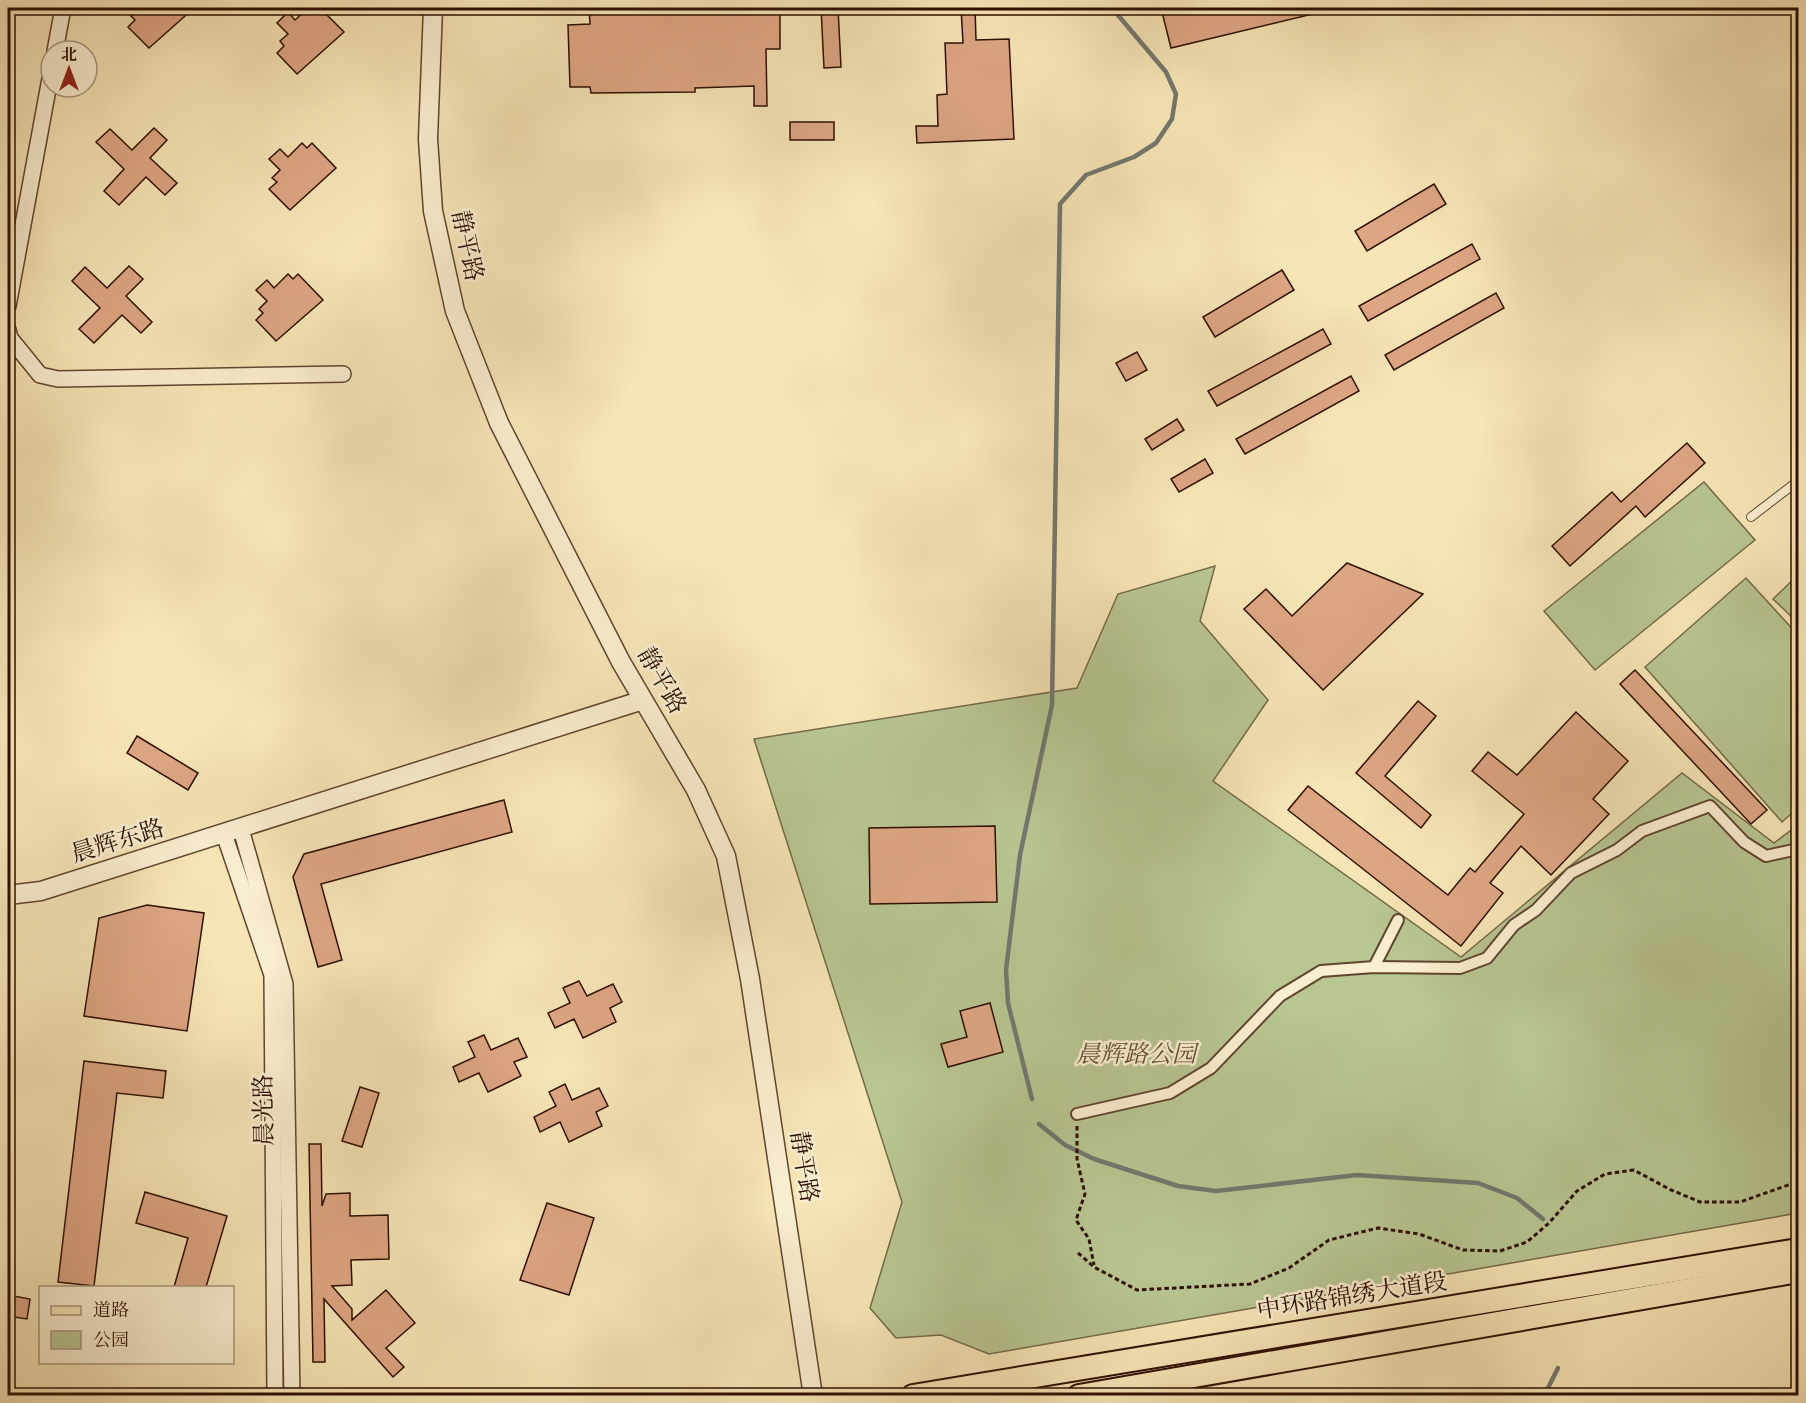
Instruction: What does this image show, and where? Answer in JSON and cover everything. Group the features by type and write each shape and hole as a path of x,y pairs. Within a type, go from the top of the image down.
{"main road":[{"name":"中环路锦绣大道段","path":"914,1395 1798,1250"},
{"name":"中环路锦绣大道段","path":"1078,1395 1798,1271"}],"street":[{"path":"57,39 63,8"},
{"name":"静平路","path":"434,8 428,139 434,211 455,311 499,423 643,700 696,790 726,856 750,979 813,1395"},
{"path":"8,306 46,99"},
{"path":"8,330 10,338 40,375 58,379 343,374"},
{"name":"晨辉东路","path":"8,895 41,891 643,700"},
{"path":"1077,1114 1170,1093 1211,1068 1280,996 1321,971 1374,967 1460,968 1487,958 1514,925 1536,910 1571,873 1617,850 1642,831 1710,806 1744,842 1767,856 1798,849"},
{"name":"晨光路","path":"232,832 272,975 275,1395"},
{"name":"晨光路","path":"232,832 285,984 292,1395"},
{"path":"1374,967 1398,920"}],"lane":[{"path":"1752,517 1798,481"}],"path":[{"path":"1077,1140 1077,1159 1085,1194 1076,1220 1089,1239 1094,1267"},
{"path":"1078,1253 1094,1267 1137,1290 1250,1284 1289,1268 1329,1240 1378,1228 1419,1234 1463,1250 1500,1251 1527,1242 1550,1223 1577,1191 1605,1174 1634,1170 1669,1189 1700,1202 1740,1202 1791,1184 1798,1178"}],"green space":[{"path":"1704,482 1755,540 1595,670 1544,611"},
{"name":"晨辉路公园","path":"1215,566 1200,621 1268,700 1213,781 1461,957 1682,773 1774,843 1798,825 1798,1213 989,1354 941,1335 896,1338 870,1308 902,1202 754,739 1077,688 1118,594"},
{"path":"1798,575 1798,623 1773,599"},
{"path":"1746,578 1798,635 1798,808 1782,822 1645,667"}],"building":[{"path":"140,8 194,8 149,48 128,27 135,20 131,16"},
{"path":"308,8 320,8 344,32 297,74 277,53 284,46 280,41 288,34 277,23 288,12 295,20"},
{"path":"589,8 780,8 780,49 766,49 767,106 754,106 754,86 695,88 695,92 591,93 590,87 570,87 568,25 590,24"},
{"path":"821,8 838,8 841,67 824,68"},
{"path":"961,8 975,8 976,40 1009,39 1014,139 917,143 916,126 938,126 937,95 947,94 945,43 963,43"},
{"path":"1161,8 1199,8 1200,11 1216,8 1320,8 1321,12 1171,48"},
{"path":"790,122 834,122 834,140 790,140"},
{"path":"154,128 167,140 150,158 177,183 165,195 146,177 119,205 104,191 124,169 96,142 110,129 132,150"},
{"path":"302,143 307,148 312,143 336,168 290,210 269,189 277,182 272,178 280,170 269,159 280,149 288,157"},
{"path":"1434,184 1446,204 1367,251 1355,231"},
{"path":"1472,244 1480,259 1368,321 1359,306"},
{"path":"129,266 143,279 126,296 152,322 141,333 122,315 94,343 79,329 100,308 72,281 85,267 107,288"},
{"path":"1282,270 1294,290 1215,337 1203,317"},
{"path":"288,274 293,279 298,274 323,300 276,341 256,320 263,313 259,309 267,301 256,290 267,280 274,288"},
{"path":"1496,293 1504,308 1394,370 1385,355"},
{"path":"1323,329 1331,344 1217,406 1208,391"},
{"path":"1137,352 1147,370 1126,381 1116,363"},
{"path":"1351,376 1359,391 1245,454 1236,439"},
{"path":"1177,419 1184,430 1152,450 1145,439"},
{"path":"1687,443 1705,463 1645,517 1636,506 1570,566 1552,546 1612,492 1621,502"},
{"path":"1205,459 1213,473 1179,492 1171,479"},
{"path":"1347,563 1423,594 1323,690 1244,609 1266,589 1292,616"},
{"path":"1635,670 1767,810 1751,824 1620,684"},
{"path":"1418,701 1436,716 1385,776 1431,815 1421,828 1356,773"},
{"path":"1576,712 1628,761 1593,799 1609,814 1551,875 1521,846 1490,883 1503,893 1461,946 1288,810 1308,786 1448,895 1470,868 1475,872 1524,814 1472,771 1488,752 1517,775"},
{"path":"137,736 198,773 188,790 127,753"},
{"path":"504,800 512,832 321,884 342,960 318,967 293,877 304,854"},
{"path":"995,826 997,902 870,904 869,828"},
{"path":"147,905 204,913 187,1031 84,1016 99,918"},
{"path":"579,981 587,996 613,984 622,1002 610,1008 616,1022 583,1038 574,1019 555,1028 548,1013 570,1003 563,988"},
{"path":"990,1003 1003,1052 948,1067 941,1044 967,1037 960,1011"},
{"path":"484,1035 491,1050 518,1038 527,1057 514,1062 521,1076 488,1092 479,1073 459,1082 453,1067 475,1057 468,1042"},
{"path":"84,1061 166,1071 163,1098 117,1093 94,1286 58,1282"},
{"path":"565,1084 572,1100 599,1088 608,1106 596,1112 602,1126 569,1142 560,1122 540,1132 534,1117 556,1106 549,1092"},
{"path":"360,1087 379,1093 362,1147 342,1141"},
{"path":"309,1144 321,1144 322,1206 326,1194 350,1193 350,1216 388,1215 389,1259 351,1260 352,1285 332,1286 352,1309 352,1320 386,1290 415,1323 386,1348 404,1367 393,1377 324,1299 325,1362 313,1362"},
{"path":"145,1192 227,1216 206,1286 174,1286 188,1238 136,1223"},
{"path":"547,1203 594,1218 569,1295 520,1280"},
{"path":"8,1295 30,1299 27,1319 8,1316"}],"waterway":[{"path":"1032,1099 1008,1003 1006,970 1020,855 1052,705 1060,204 1086,175 1134,157 1156,143 1172,119 1176,94 1166,72 1112,8"},
{"path":"1039,1124 1065,1145 1094,1159 1178,1186 1216,1191 1357,1175 1478,1183 1517,1198 1543,1219"},
{"path":"1537,1396 1548,1388 1558,1368"}]}
